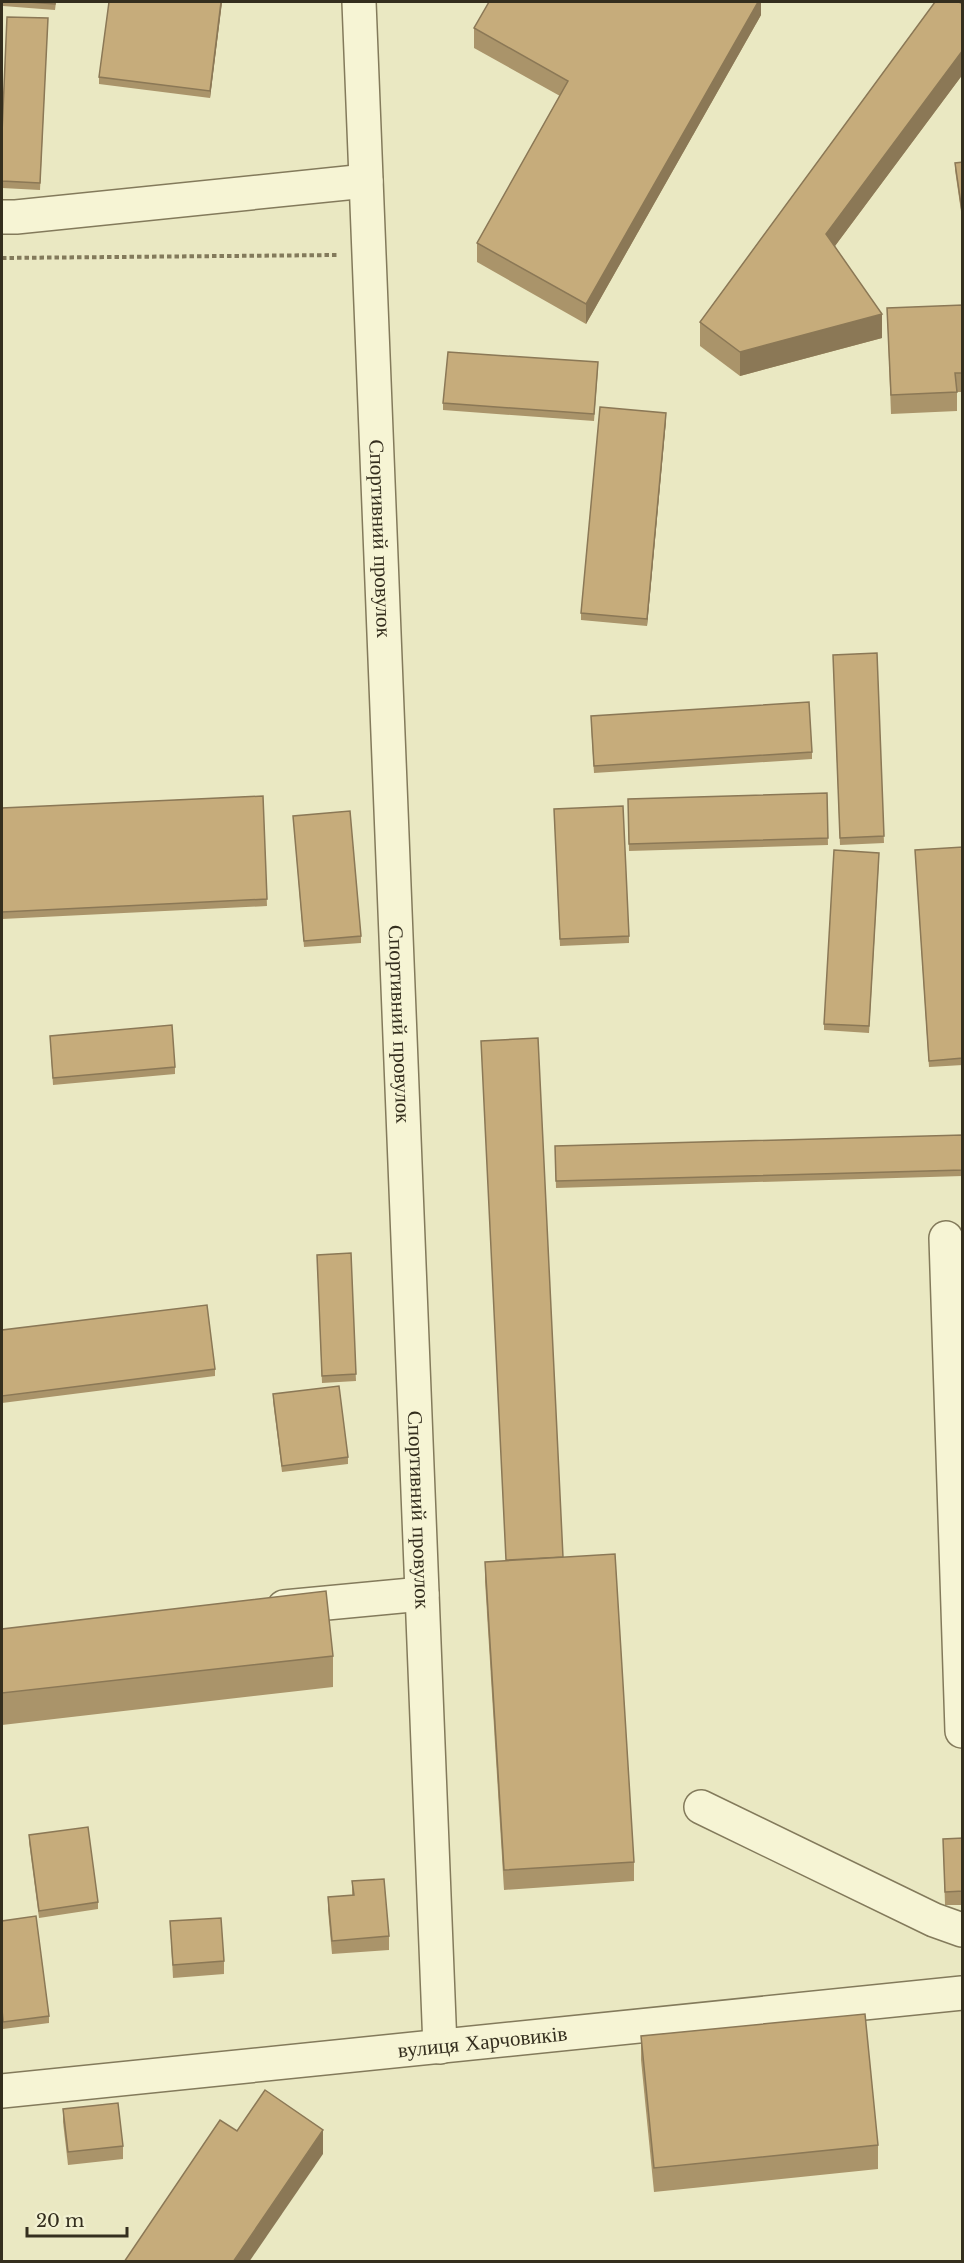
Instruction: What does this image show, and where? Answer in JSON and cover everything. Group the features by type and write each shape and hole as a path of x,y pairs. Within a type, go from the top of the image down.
{"street":[{"name":"Спортивний провулок","path":"359,2 440,2047"},
{"path":"2,217 366,182"},
{"path":"946,1238 963,1731"},
{"path":"259,1609 422,1594"},
{"path":"700,1807 934,1920 963,1930"},
{"name":"вулиця Харчовиків","path":"2,2091 963,1993"}],"path":[{"path":"2,258 369,255"}],"building":[{"path":"28,2 55,2 55,4"},
{"path":"109,2 221,2 210,91 99,77"},
{"path":"489,2 758,2 586,304 477,243 568,81 474,28"},
{"path":"935,2 963,4 963,50 826,234 882,314 740,352 700,322"},
{"path":"7,17 48,18 40,183 2,181"},
{"path":"963,162 963,218 955,163"},
{"path":"963,305 963,373 955,373 957,392 891,395 887,308"},
{"path":"448,352 598,362 594,414 443,403"},
{"path":"600,407 666,413 647,619 581,613"},
{"path":"877,653 884,836 840,838 833,655"},
{"path":"809,702 812,752 594,766 591,716"},
{"path":"827,793 828,838 629,844 628,799"},
{"path":"263,796 267,899 2,912 2,808"},
{"path":"623,806 629,936 560,939 554,809"},
{"path":"350,811 361,936 304,941 293,816"},
{"path":"963,847 963,1058 929,1061 915,850"},
{"path":"834,850 879,853 869,1026 824,1024"},
{"path":"172,1025 175,1067 53,1078 50,1036"},
{"path":"538,1038 563,1557 506,1560 481,1041"},
{"path":"963,1135 963,1170 556,1181 555,1146"},
{"path":"351,1253 356,1374 322,1376 317,1255"},
{"path":"207,1305 215,1369 2,1396 2,1330"},
{"path":"339,1386 348,1457 282,1466 273,1394"},
{"path":"615,1554 634,1862 504,1870 485,1562"},
{"path":"326,1591 333,1656 2,1693 2,1629"},
{"path":"88,1827 98,1902 39,1911 29,1835"},
{"path":"963,1838 963,1891 945,1892 943,1839"},
{"path":"384,1879 389,1936 332,1941 328,1897 354,1895 352,1881"},
{"path":"36,1916 49,2016 3,2022 2,1921"},
{"path":"221,1918 224,1961 173,1965 170,1921"},
{"path":"865,2014 878,2145 654,2168 641,2036"},
{"path":"265,2090 323,2130 233,2262 124,2262 220,2120 237,2131"},
{"path":"118,2103 123,2146 68,2152 63,2109"}]}
